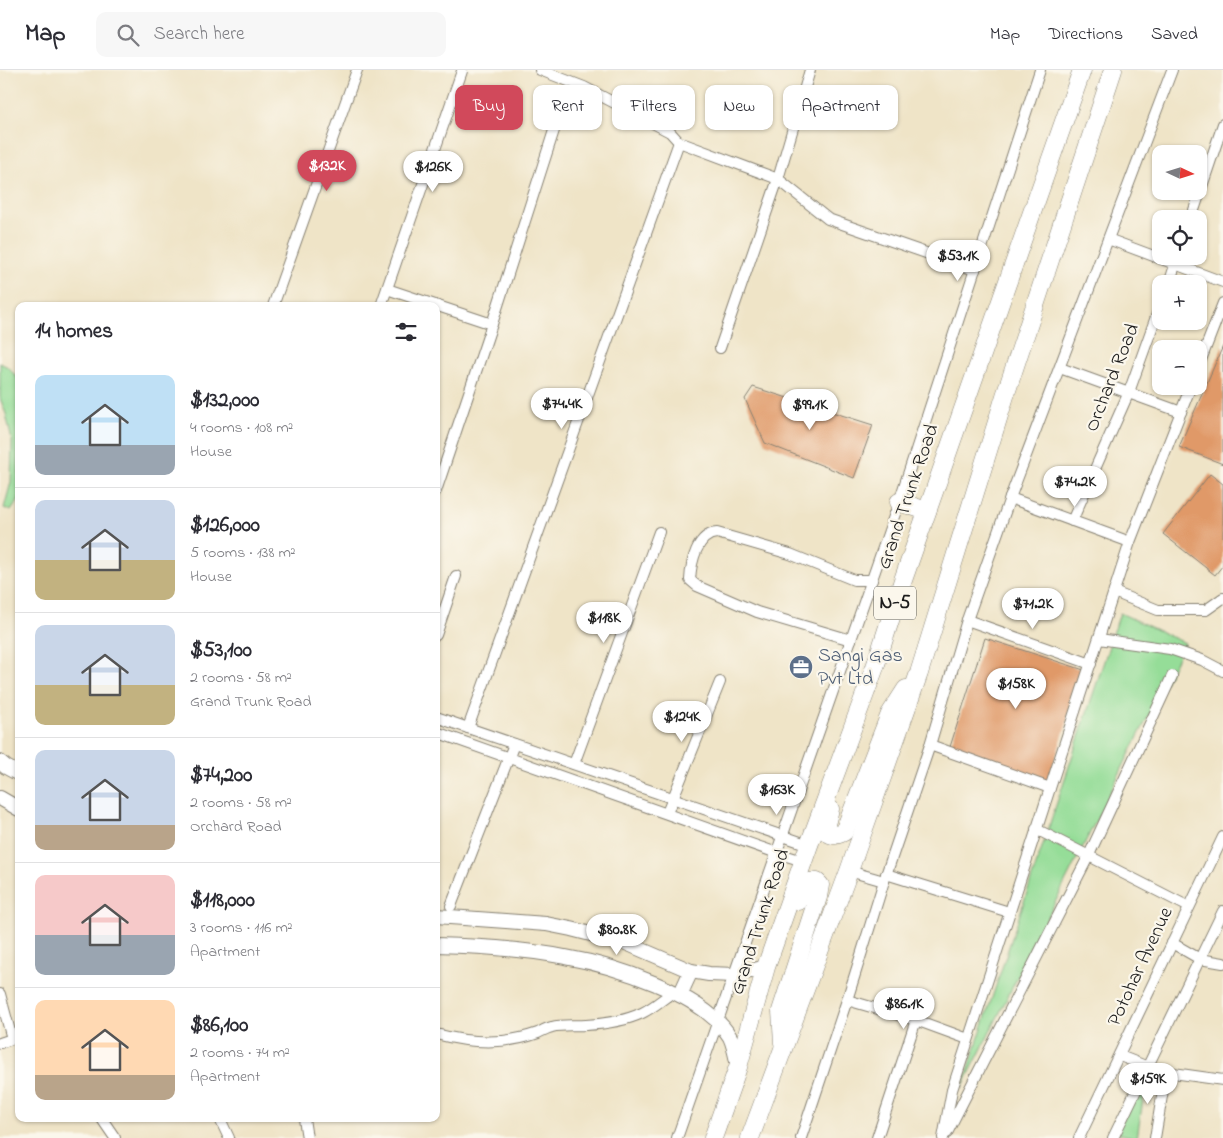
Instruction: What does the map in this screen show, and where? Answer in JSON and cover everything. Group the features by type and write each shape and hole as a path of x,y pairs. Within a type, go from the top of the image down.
{"highway":[{"name":"Grand Trunk Road","path":"713,1138 749,1033 766,967 875,667 927,511 1082,70"},
{"name":"N-5","path":"750,1138 850,871 919,673 1005,396 1113,70"},
{"path":"899,502 927,511"},
{"path":"875,667 867,713 826,824 827,832 830,835 836,836 844,832 890,714 906,688 919,673"},
{"path":"749,1033 770,984 804,885 808,882 817,882 820,885 818,897 781,1011 784,1047"}],"street":[{"path":"274,302 357,70"},
{"path":"540,70 584,86 670,132 679,142 778,179 828,219 975,270"},
{"path":"720,348 778,179 810,70"},
{"path":"677,1138 899,502 1040,70"},
{"path":"801,1138 930,745 967,620 1010,498 1172,70"},
{"path":"382,302 462,71"},
{"path":"1194,210 1223,124"},
{"path":"440,479 554,130"},
{"path":"468,728 679,142"},
{"path":"1108,239 1152,252"},
{"path":"1187,265 1223,282"},
{"path":"387,289 426,302"},
{"path":"1207,344 1223,303"},
{"path":"440,307 492,324"},
{"name":"Orchard Road","path":"1072,521 1128,392 1152,327"},
{"path":"1060,368 1181,412"},
{"path":"944,1138 952,1090 1130,542 1188,395"},
{"path":"1010,498 1130,542"},
{"path":"574,764 659,532"},
{"path":"851,640 756,612 697,586 690,580 695,557 702,539 710,534 717,533 790,554 854,580 872,580"},
{"path":"440,623 456,576"},
{"path":"1114,592 1158,610 1206,610 1223,598"},
{"path":"967,620 1091,664"},
{"path":"1099,639 1170,649 1202,660 1223,671"},
{"path":"944,1138 1089,855 1172,676"},
{"path":"667,813 720,682"},
{"path":"440,718 783,836 806,853"},
{"path":"440,733 667,813 777,854 806,853"},
{"path":"451,906 514,744"},
{"path":"930,745 1050,788"},
{"path":"0,762 15,772"},
{"path":"0,798 15,807"},
{"path":"1036,829 1189,906"},
{"name":"Potohar Avenue","path":"1079,1138 1223,838"},
{"path":"850,871 885,878 1009,912"},
{"path":"1113,1138 1223,911"},
{"path":"440,916 546,924 571,929 626,943 691,971 722,975 766,967"},
{"path":"1172,943 1200,958 1223,963"},
{"path":"440,945 566,957 625,973 677,993 718,1022 730,1037 738,1067"},
{"path":"440,1035 462,1040 510,1040 538,1033 549,1027 602,1024 642,1013 677,993 691,971"},
{"path":"0,994 15,1041 0,1043"},
{"path":"847,1000 916,1020 968,1039"},
{"path":"877,1138 916,1020"},
{"path":"1120,1056 1166,1072 1223,1080"},
{"path":"1155,1138 1166,1072"},
{"path":"104,1122 115,1138"},
{"path":"221,1122 228,1138"},
{"path":"304,1122 307,1138"}],"green space":[{"path":"0,363 8,367 15,375 15,505 11,511 4,508 11,482 12,441 0,398"},
{"path":"1120,613 1185,643 962,1088"},
{"path":"1147,1074 1137,1138 1116,1133"}],"building":[{"path":"1223,346 1223,464 1179,447 1202,395 1207,395 1207,383"},
{"path":"753,387 873,425 854,478 765,443 745,399"},
{"path":"1210,474 1223,484 1223,565 1215,575 1163,534"},
{"path":"985,638 1084,670 1048,782 949,750"}],"place":[{"name":"Sangi Gas Pvt Ltd","path":"801,667"}]}
